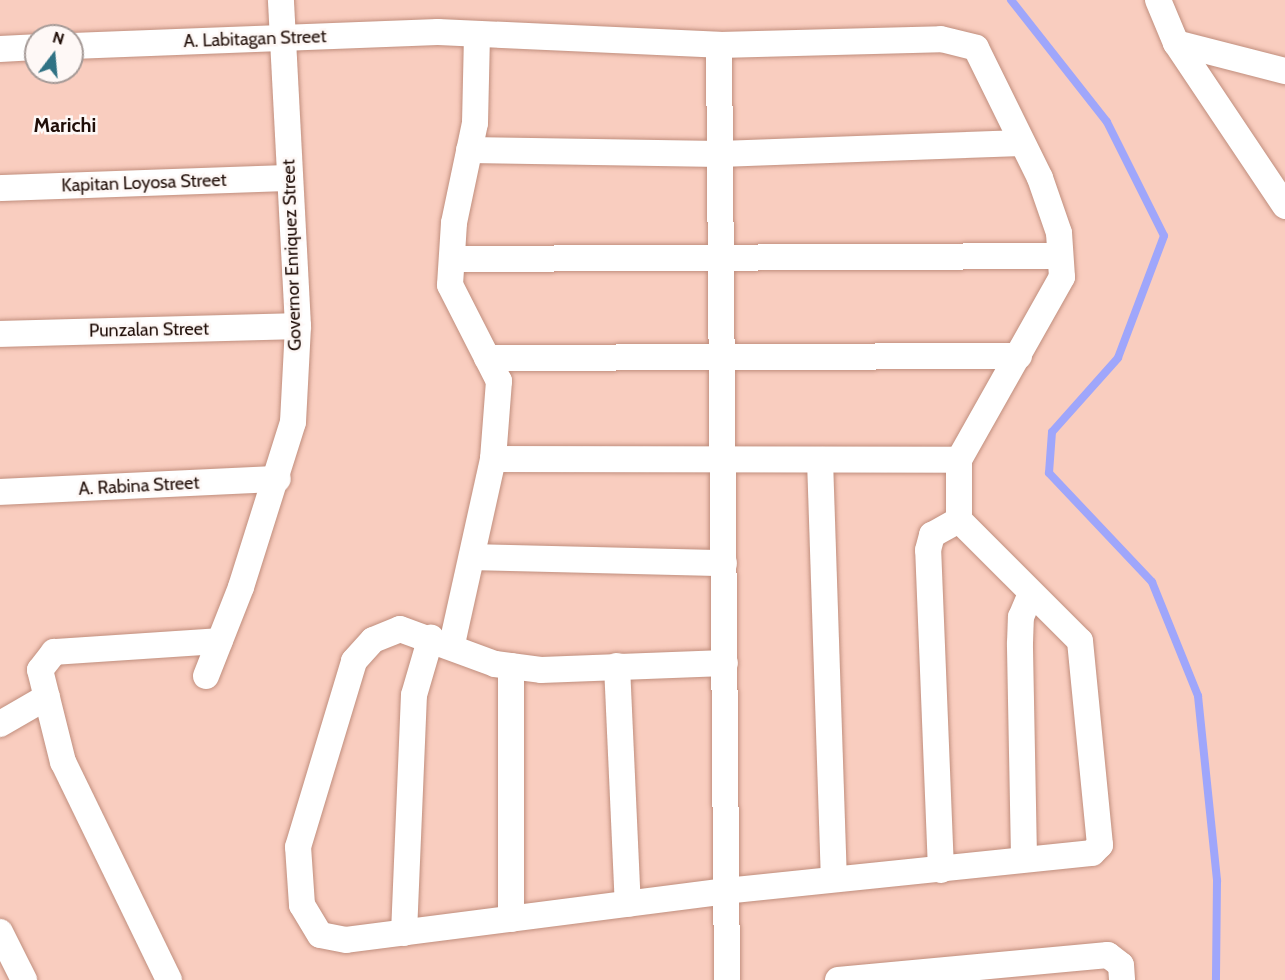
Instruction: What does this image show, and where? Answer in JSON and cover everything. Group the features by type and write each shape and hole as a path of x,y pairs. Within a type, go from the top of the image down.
{"street":[{"name":"Governor Enriquez Street","path":"206,676 278,479 293,422 298,326 288,178 282,0"},
{"path":"1158,0 1176,43 1285,206"},
{"name":"A. Labitagan Street","path":"84,46 438,32 718,45 941,39 976,48 1022,143 1059,233 1062,277 959,460"},
{"path":"404,933 414,695 442,641 472,557 493,459 499,381 450,285 452,259 470,150 477,34"},
{"path":"1176,43 1285,71"},
{"path":"718,45 727,980"},
{"path":"0,49 24,48"},
{"path":"470,150 720,154 1022,143"},
{"name":"Kapitan Loyosa Street","path":"0,188 288,178"},
{"path":"452,259 1060,256"},
{"name":"Punzalan Street","path":"0,334 298,326"},
{"path":"487,358 722,354 1019,356"},
{"path":"493,459 723,463 959,460 959,520 1080,641 1103,837 1092,853 1024,857 941,870 727,891 346,940 320,935 302,905 298,847 354,661 373,640 400,629 442,641 510,666 725,663"},
{"path":"820,460 834,879"},
{"name":"A. Rabina Street","path":"0,492 278,479"},
{"path":"941,870 927,550 932,535 959,520"},
{"path":"472,557 724,564"},
{"path":"1024,857 1020,643 1021,618 1031,594"},
{"path":"169,980 63,762 40,670 54,652 220,640"},
{"path":"510,666 511,919"},
{"path":"617,666 628,904"},
{"path":"0,724 47,697"},
{"path":"0,932 24,980"},
{"path":"838,980 1108,955 1121,964 1122,980"}],"waterway":[{"path":"1011,0 1107,122 1164,236 1118,358 1052,432 1049,473 1152,582 1198,696 1217,881 1216,980"}],"district":[{"name":"Marichi","path":"65,125"}]}
